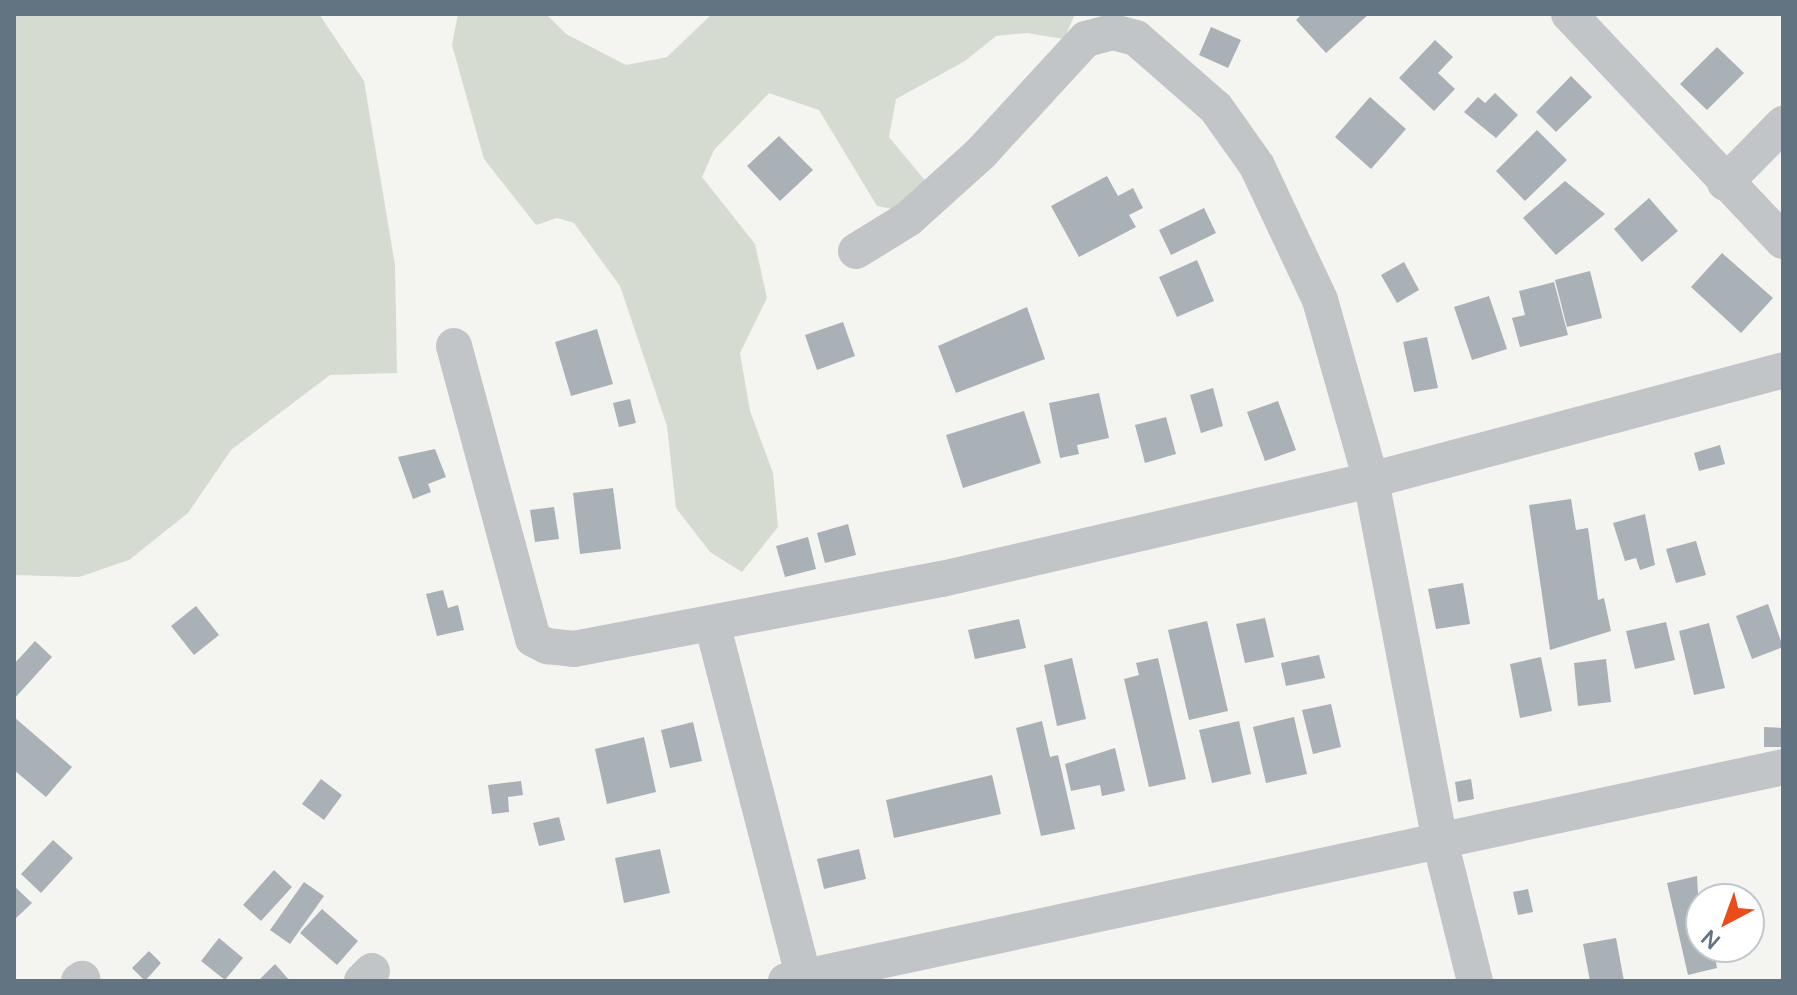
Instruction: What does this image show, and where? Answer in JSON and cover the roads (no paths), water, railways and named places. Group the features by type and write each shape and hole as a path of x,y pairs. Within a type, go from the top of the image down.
{"street":[{"path":"1569,14 1725,183 1783,241"},
{"path":"856,251 908,219 981,153 1086,39 1113,32 1136,38 1216,108 1257,166 1320,300 1371,480 1439,837 1475,981"},
{"path":"1725,183 1783,124"},
{"path":"454,346 533,639 547,646 574,649 942,579 1371,480 1783,370"},
{"path":"712,623 794,979 1439,837 1783,767"}]}
